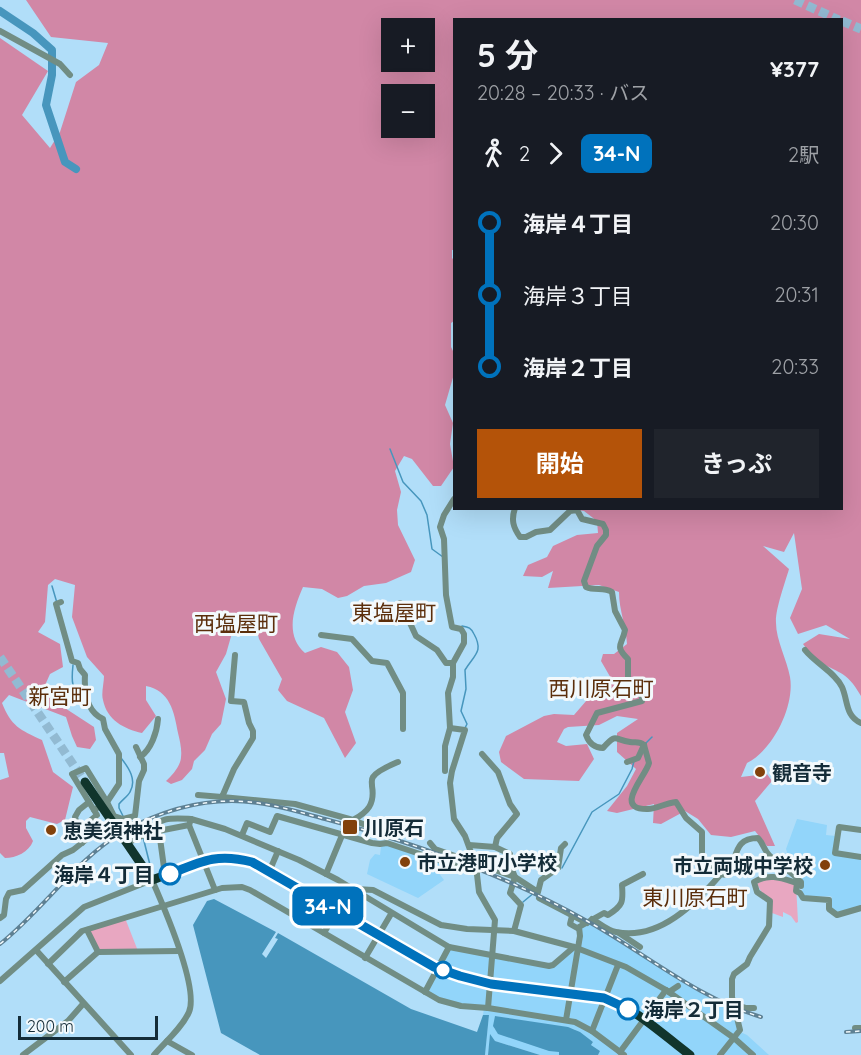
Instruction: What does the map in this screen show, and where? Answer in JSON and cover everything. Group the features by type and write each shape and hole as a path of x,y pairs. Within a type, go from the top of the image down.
{"highway":[{"path":"86,782 152,880 203,861 230,857 252,862 377,936 437,968 491,984 604,998 621,1005 644,1020 690,1055"}],"street":[{"path":"0,31 60,64 70,75"},
{"path":"446,771 445,746 450,728 448,693 453,677 453,663 464,642 461,629 452,627 446,595 444,539 440,527 453,501"},
{"path":"514,510 513,526 520,537 550,530 570,511 577,510 582,519 603,524 606,530 606,535 597,546 584,581 586,587 593,590 608,589 612,592 616,616 625,630 619,645 620,650 628,659 628,679 642,699 637,703 597,713 586,735 593,746 598,748 603,748 609,740 615,738 627,742 641,742 644,745 650,763 632,794 634,805 649,809 676,802 686,818 702,832 702,855 721,874 726,875 730,871 740,844 748,838 758,838 767,853 789,869 801,882 800,893"},
{"path":"59,603 73,661 78,663 85,675 84,687 87,703 98,717 104,719 105,729 119,756 119,784 106,803 94,810"},
{"path":"400,603 402,614 410,623 416,636 437,650 446,663 453,663"},
{"path":"321,635 352,639 372,661 387,663 403,693 403,729"},
{"path":"805,650 842,688 846,704 855,721 861,723"},
{"path":"222,797 254,734 244,702 231,701 235,655"},
{"path":"140,757 145,754 157,730 158,719"},
{"path":"450,728 465,730 450,783 454,819 465,836 477,873 479,892 494,916 495,930 488,1008"},
{"path":"627,762 638,758 644,745"},
{"path":"79,830 97,815 72,774 84,768 93,777 114,816 124,818 135,816 139,781 144,770 136,747"},
{"path":"482,753 498,772 510,804 517,814 497,838 495,847"},
{"path":"353,820 367,811 372,804 374,776 398,762"},
{"path":"198,795 303,806 353,820 393,836"},
{"path":"82,843 76,814 89,802"},
{"path":"242,835 247,823 270,831 277,816 343,832 380,844 387,843 477,873"},
{"path":"124,818 145,833 190,822"},
{"path":"127,843 145,833 155,823 166,819 190,822 242,835 326,874 449,947 552,966 576,947"},
{"path":"0,918 4,915 9,893 23,890 62,855 73,850 111,820"},
{"path":"190,822 215,890"},
{"path":"861,830 839,827 835,853 861,856"},
{"path":"159,831 165,875"},
{"path":"326,874 343,832"},
{"path":"430,843 435,849 515,877 538,892 541,880 558,868 561,848 565,844"},
{"path":"468,845 495,847 510,854 515,877 510,892 521,905 514,931"},
{"path":"268,872 278,851"},
{"path":"566,1020 579,927 604,913 608,915 620,908 624,893 622,885 643,874"},
{"path":"616,932 654,929 686,910 721,874"},
{"path":"720,1055 740,1030 730,989 734,974 747,964 769,926 770,901 757,892 754,882 764,877 778,877 797,884 796,891 803,898 829,900 829,909 837,915 861,908"},
{"path":"0,981 84,907 152,880 179,951 192,1004 186,1019 154,1055"},
{"path":"48,964 82,931 230,887 250,890 425,992 454,1005 575,1022 592,1031 622,1053 667,991 678,986"},
{"path":"324,933 336,911 353,888"},
{"path":"353,888 373,890 441,926 514,931 576,947 648,979 734,1038 753,1055"},
{"path":"539,898 573,916 624,935 640,947"},
{"path":"365,958 391,914"},
{"path":"573,916 570,924 579,929"},
{"path":"87,930 98,952"},
{"path":"425,992 449,947"},
{"path":"36,950 131,1055"},
{"path":"64,982 98,952 179,951"},
{"path":"592,1031 618,965"},
{"path":"23,1055 68,1021 83,1004"},
{"path":"734,1004 754,1008"},
{"path":"167,1041 192,1055"}],"shaded area":[{"path":"26,0 861,0 861,696 846,676 816,659 803,644 819,634 850,639 826,625 798,634 790,618 802,589 794,533 784,552 763,546 789,569 776,623 791,688 780,726 757,757 747,763 741,777 767,774 772,781 755,801 775,846 767,846 755,831 731,837 711,835 698,819 685,811 661,824 653,823 654,804 617,813 607,811 627,786 636,769 617,752 617,733 638,719 617,716 599,725 564,729 557,742 566,746 587,744 594,759 579,781 524,779 501,762 499,752 506,736 544,716 574,715 593,693 612,680 601,661 603,654 614,654 627,644 619,592 599,585 548,588 553,571 542,577 523,576 528,565 547,557 553,546 577,535 598,533 597,521 584,511 577,510 843,510 843,18 453,18 453,322 451,323 451,347 453,377 445,405 453,423 450,444 453,468 441,486 433,486 412,459 404,456 395,471 401,492 397,510 398,525 415,560 411,572 386,583 364,586 347,596 338,598 322,589 303,587 294,613 295,638 305,653 321,647 337,652 349,667 353,690 345,712 356,743 345,758 324,718 287,701 278,690 282,679 259,639 253,613 238,612 226,654 216,672 226,699 221,724 212,734 205,750 194,761 192,769 182,780 171,784 166,781 178,767 181,751 170,703 161,692 146,686 146,700 156,716 142,733 123,726 112,718 102,698 104,676 87,657 72,617 75,585 55,579 48,585 45,622 38,632 60,644 63,667 50,674 46,683 51,699 94,727 96,740 90,749 77,747 66,717 9,695 2,703 17,726 42,740 53,772 73,787 65,820 57,824 30,817 26,821 26,828 33,841 31,845 22,854 5,858 0,853 0,780 9,777 4,753 0,753 0,38 48,71 22,115 50,148 60,132 76,82 99,65 108,43 51,37"},
{"name":"市立両城中学校","path":"797,819 827,825 826,835 836,836 833,853 861,857 861,906 837,912 831,908 832,897 806,897 802,893 801,879 785,861 786,849"},
{"path":"388,844 441,862 438,872 444,880 418,898 367,874 370,860 375,854 380,855 381,847"},
{"path":"766,877 796,884 798,922 796,923 791,916 783,912 783,917 772,913 772,900 762,893 757,884"},
{"path":"214,899 276,932 262,954 266,958 278,939 275,938 278,933 411,1009 477,1032 483,1015 489,1015 485,1055 260,1055 221,1033 193,925 207,901"},
{"path":"125,918 138,951 99,952 88,930"},
{"path":"590,923 695,990 733,1010 738,1031 747,1035 769,1055 598,1055 600,1051 591,1045 593,1042 574,1029 495,1016 494,1029 560,1052 559,1055 540,1055 495,1041 490,1035 488,1055 485,1055 489,1015 483,1015 484,1008 464,1007 425,992 449,947 551,966 578,944 579,929"},
{"path":"495,1016 568,1027 580,1032 593,1042 591,1045 600,1051 598,1055 559,1055 559,1052 549,1051 498,1034 493,1026"},
{"path":"490,1034 495,1041 540,1055 488,1055"}],"waterway":[{"path":"0,11 33,33 52,50 52,75 46,105 65,162 76,169"},
{"path":"390,449 403,482 421,501 427,515 432,549 443,557"},
{"path":"52,586 57,603"},
{"path":"462,626 472,630 478,645 477,653 465,670 466,689 461,711 467,724 465,728"},
{"path":"73,665 73,684 85,700"},
{"path":"646,743 652,737"},
{"path":"121,758 129,770 133,783 129,794 119,804 123,816"},
{"path":"562,868 592,812 619,794 634,761"},
{"path":"143,837 151,869"},
{"path":"523,902 535,892"}],"tunnel":[{"path":"795,0 835,18"},
{"path":"843,21 861,29"},
{"path":"0,657 85,782"},
{"path":"343,831 348,819"}],"railway":[{"path":"0,944 90,856 124,831 163,814 190,806 244,801 279,807 359,828 492,875 587,921 693,987 738,1009 761,1017"},
{"path":"846,1032 861,1031"}],"bus line":[{"name":"34-N","path":"170,874 217,858 230,857 252,862 434,967 491,984 604,998 628,1009"}],"place":[{"name":"観音寺","path":"760,772"},
{"name":"川原石","path":"350,827"},
{"name":"恵美須神社","path":"51,830"},
{"name":"市立港町小学校","path":"405,862"},
{"name":"市立両城中学校","path":"825,865"},
{"name":"海岸４丁目","path":"170,874"},
{"name":"海岸２丁目","path":"628,1009"}],"district":[{"name":"東塩屋町","path":"394,612"},
{"name":"西塩屋町","path":"236,623"},
{"name":"西川原石町","path":"601,688"},
{"name":"新宮町","path":"60,696"},
{"name":"東川原石町","path":"695,897"}]}
